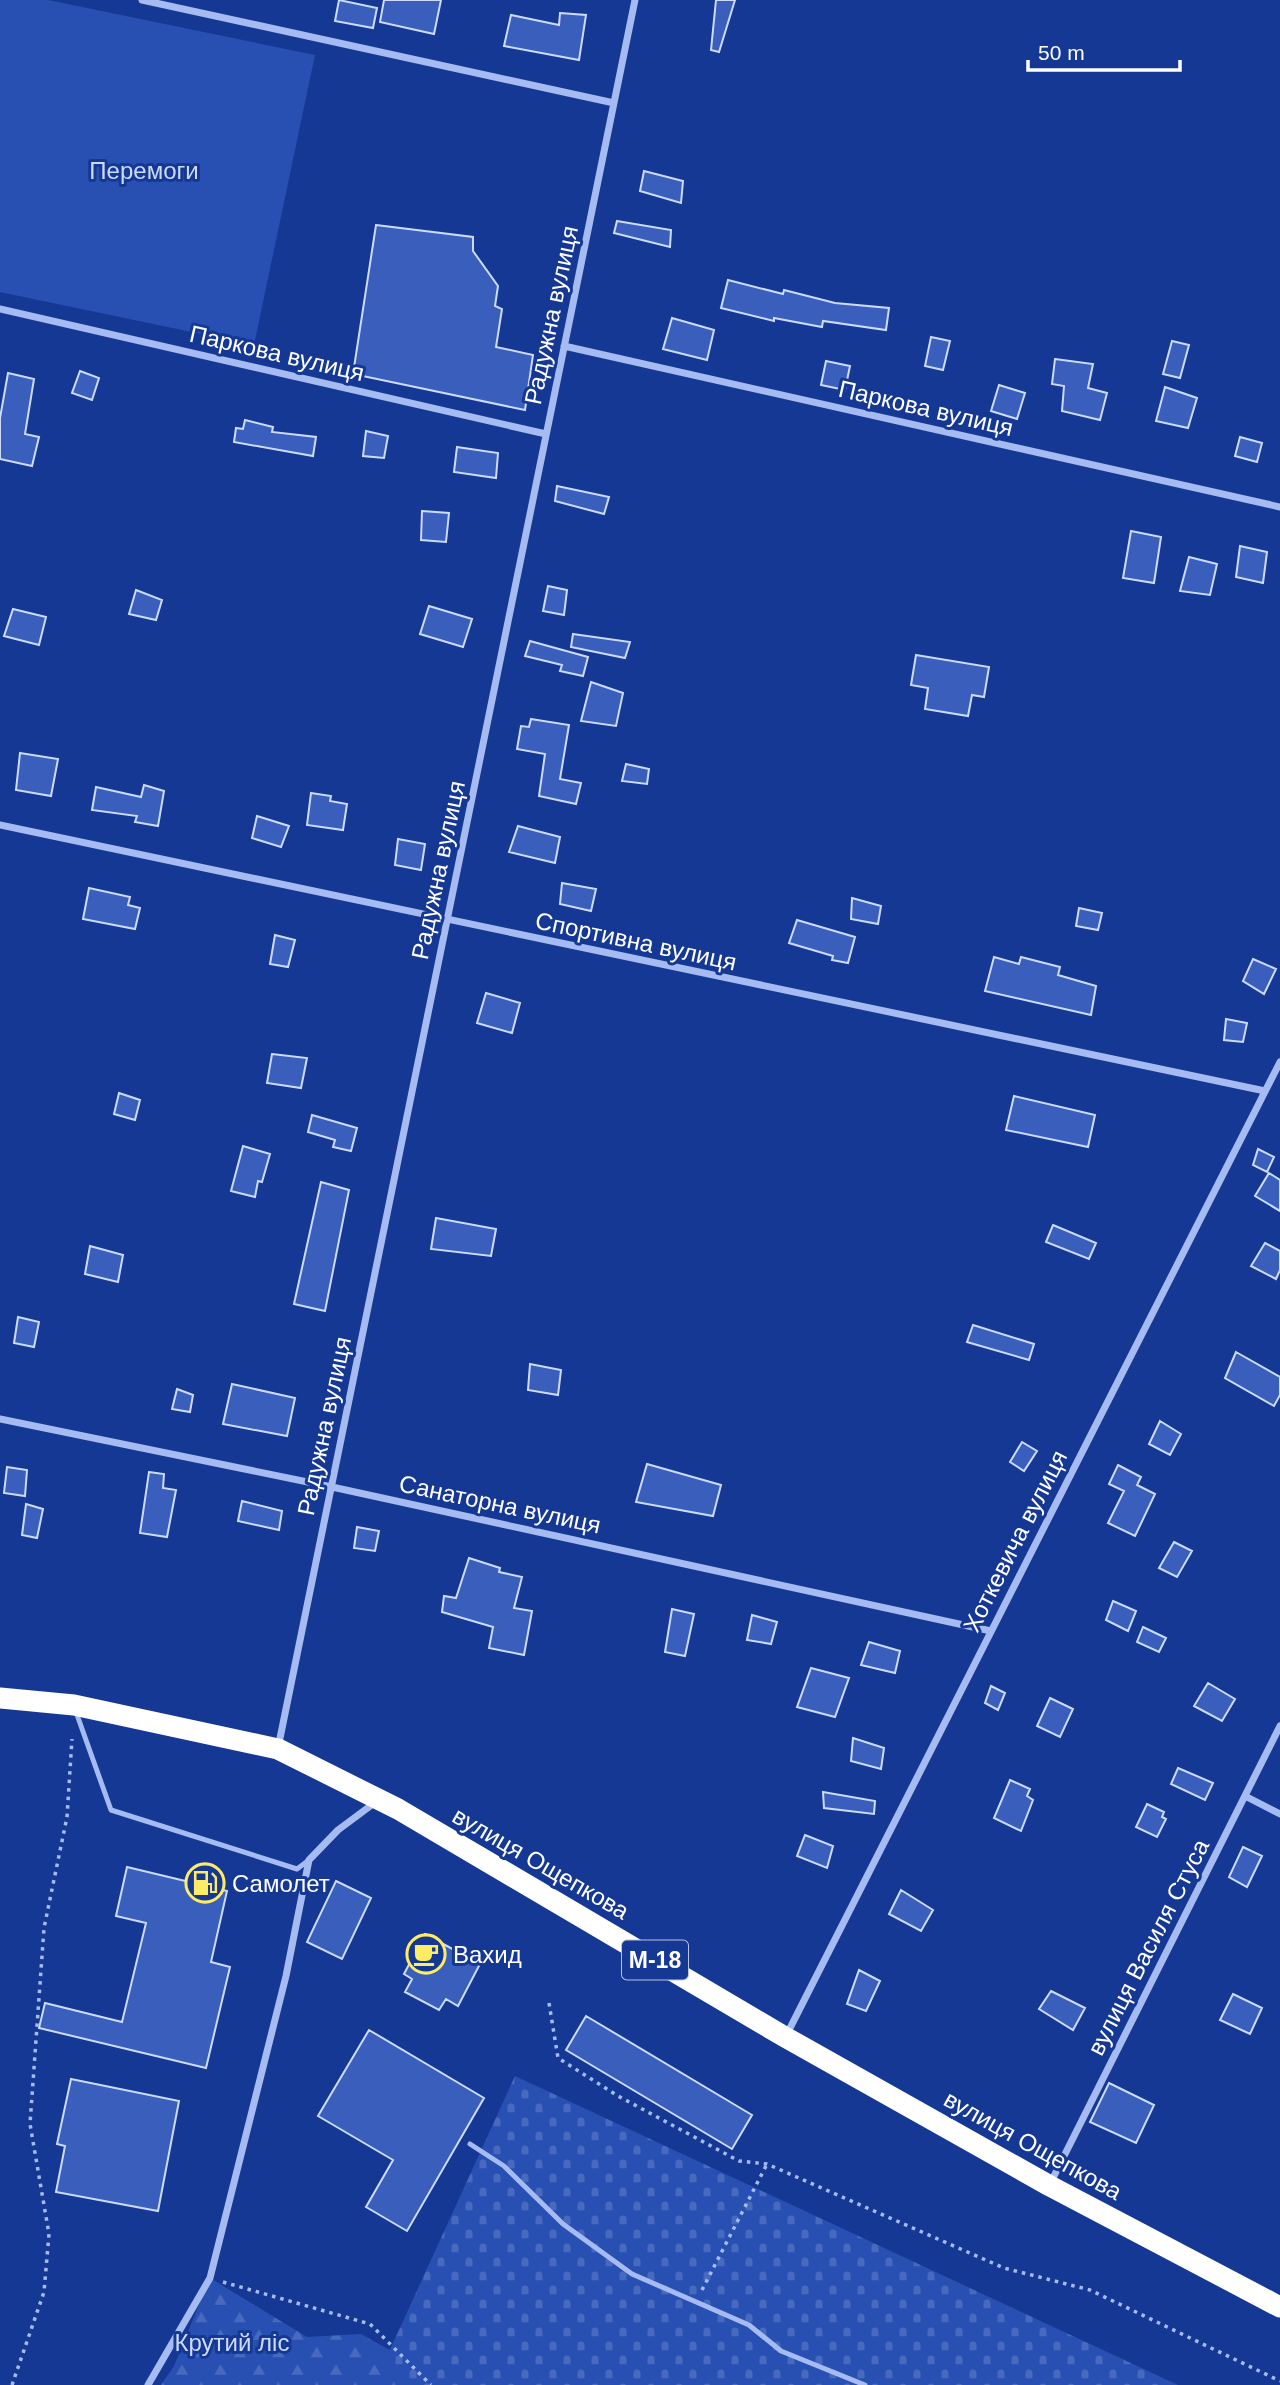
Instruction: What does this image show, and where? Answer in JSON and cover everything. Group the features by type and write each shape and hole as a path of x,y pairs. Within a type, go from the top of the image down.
{"highway":[{"name":"вулиця Ощепкова","path":"0,1698 74,1705 278,1749 378,1799 785,2037 1050,2186 1280,2307"}],"street":[{"path":"142,0 614,103"},
{"name":"Радужна вулиця","path":"278,1749 635,0"},
{"name":"Паркова вулиця","path":"0,309 546,434"},
{"name":"Паркова вулиця","path":"564,346 1280,507"},
{"name":"Спортивна вулиця","path":"0,825 1265,1091"},
{"name":"Хоткевича вулиця","path":"785,2037 1280,1062"},
{"name":"Санаторна вулиця","path":"0,1419 332,1487 991,1631"},
{"name":"вулиця Василя Стуса","path":"1050,2186 1280,1726"},
{"path":"1245,1797 1280,1814"},
{"path":"148,2385 210,2278 286,1976 309,1860 338,1830 378,1799"}],"lane":[{"path":"74,1705 111,1810 297,1869 309,1860"},
{"path":"470,2144 504,2166 563,2224 632,2274 748,2325 782,2351 865,2385"}],"path":[{"path":"12,2385 44,2292 49,2234 30,2124 44,1928 68,1817 74,1705"},
{"path":"549,2003 558,2058 689,2136 739,2161 767,2164 1004,2268 1090,2290 1280,2381"},
{"path":"696,2302 767,2164"},
{"path":"210,2278 370,2324 431,2385"}],"green space":[{"name":"Перемоги","path":"0,0 48,0 315,55 254,345 0,292"},
{"path":"515,2076 1178,2385 420,2385 383,2365"},
{"name":"Крутий ліс","path":"210,2278 307,2337 361,2334 452,2385 161,2385 174,2366"}],"building":[{"path":"339,0 377,8 373,28 335,21"},
{"path":"384,0 441,0 434,34 380,22"},
{"path":"716,0 735,0 719,52 711,50"},
{"path":"560,13 586,15 579,60 504,46 511,15 559,25"},
{"path":"644,171 683,181 681,203 640,191"},
{"path":"617,221 671,230 670,247 614,233"},
{"path":"376,225 473,237 473,251 498,286 495,306 502,309 496,347 533,355 525,410 353,374"},
{"path":"728,280 783,294 784,290 835,303 889,308 886,330 823,321 822,327 774,318 774,321 721,308"},
{"path":"672,318 714,330 707,360 663,349"},
{"path":"931,337 950,341 943,370 925,366"},
{"path":"1172,341 1189,345 1180,378 1163,374"},
{"path":"1055,359 1093,364 1088,388 1107,393 1100,420 1062,411 1064,386 1052,384"},
{"path":"826,361 850,366 845,390 821,385"},
{"path":"80,371 99,378 92,400 72,393"},
{"path":"8,373 34,379 25,434 39,437 32,466 0,459 0,418"},
{"path":"999,385 1025,393 1017,419 991,411"},
{"path":"1165,387 1197,398 1188,428 1156,421"},
{"path":"245,420 273,427 272,432 316,437 313,456 234,442 236,428 243,429"},
{"path":"366,431 388,436 384,458 363,456"},
{"path":"1240,437 1262,443 1257,462 1235,456"},
{"path":"457,447 498,453 496,478 454,472"},
{"path":"557,486 609,497 604,514 555,501"},
{"path":"422,511 449,513 446,542 421,540"},
{"path":"1131,531 1161,537 1154,583 1123,578"},
{"path":"1240,546 1267,552 1263,583 1236,577"},
{"path":"1189,557 1217,564 1210,595 1180,591"},
{"path":"548,586 567,590 564,615 543,611"},
{"path":"136,590 162,600 156,620 129,614"},
{"path":"429,606 472,619 463,647 420,634"},
{"path":"13,609 46,617 39,645 4,636"},
{"path":"573,634 630,642 625,658 571,647"},
{"path":"530,641 588,657 583,676 560,671 562,665 525,656"},
{"path":"916,655 989,667 984,697 972,695 968,716 925,709 928,688 911,685"},
{"path":"591,682 623,693 616,726 581,721"},
{"path":"531,719 569,725 560,779 581,783 576,804 539,796 545,754 517,749 521,726 529,727"},
{"path":"20,753 58,759 51,796 16,790"},
{"path":"626,764 649,769 647,784 622,781"},
{"path":"144,785 164,791 158,826 135,822 137,816 92,810 96,787 141,797"},
{"path":"311,793 331,796 330,801 347,804 343,830 307,825"},
{"path":"257,816 289,826 281,847 252,838"},
{"path":"518,826 560,837 555,863 509,852"},
{"path":"398,839 425,844 421,870 395,865"},
{"path":"562,883 596,889 591,911 560,904"},
{"path":"89,888 130,897 128,905 140,908 135,929 83,919"},
{"path":"852,898 881,906 878,924 851,919"},
{"path":"1079,908 1102,913 1098,930 1076,926"},
{"path":"797,920 855,937 848,963 832,960 833,956 789,943"},
{"path":"275,935 295,940 288,967 270,964"},
{"path":"994,957 1019,964 1021,957 1060,967 1058,975 1096,986 1091,1015 985,991"},
{"path":"1253,959 1276,969 1264,994 1243,981"},
{"path":"486,993 520,1003 512,1033 477,1023"},
{"path":"1226,1019 1247,1023 1243,1042 1224,1040"},
{"path":"272,1054 307,1058 301,1088 267,1083"},
{"path":"119,1093 140,1100 135,1120 114,1114"},
{"path":"1014,1096 1095,1115 1088,1147 1006,1130"},
{"path":"312,1115 357,1128 351,1151 333,1147 335,1140 308,1132"},
{"path":"243,1146 270,1154 262,1182 258,1181 255,1197 231,1191"},
{"path":"1258,1149 1274,1157 1267,1172 1253,1165"},
{"path":"1269,1173 1280,1180 1280,1211 1255,1196"},
{"path":"321,1182 349,1190 325,1311 294,1304"},
{"path":"436,1218 496,1229 491,1256 431,1249"},
{"path":"1053,1225 1096,1243 1089,1259 1046,1242"},
{"path":"1265,1243 1280,1251 1280,1270 1276,1279 1251,1266"},
{"path":"90,1246 123,1255 118,1282 85,1274"},
{"path":"18,1317 39,1322 34,1347 14,1343"},
{"path":"973,1325 1034,1344 1029,1360 967,1342"},
{"path":"1236,1352 1280,1377 1280,1395 1274,1406 1225,1378"},
{"path":"530,1364 561,1370 558,1395 528,1390"},
{"path":"232,1384 295,1398 287,1436 223,1424"},
{"path":"177,1389 193,1395 190,1412 172,1409"},
{"path":"1160,1421 1181,1434 1170,1455 1149,1444"},
{"path":"1022,1442 1037,1451 1024,1471 1010,1462"},
{"path":"647,1464 721,1485 713,1516 636,1502"},
{"path":"1118,1465 1141,1477 1137,1485 1155,1494 1135,1536 1108,1523 1124,1491 1109,1484"},
{"path":"7,1467 27,1470 25,1496 4,1493"},
{"path":"149,1472 164,1474 163,1488 176,1490 167,1537 140,1533"},
{"path":"242,1501 282,1511 279,1530 238,1521"},
{"path":"26,1504 43,1509 37,1538 22,1535"},
{"path":"357,1527 379,1531 375,1551 354,1548"},
{"path":"1174,1542 1192,1551 1177,1577 1159,1568"},
{"path":"469,1558 500,1568 499,1572 522,1577 514,1608 532,1611 524,1655 489,1648 493,1627 442,1612 444,1596 456,1598"},
{"path":"1113,1601 1136,1611 1128,1631 1106,1620"},
{"path":"672,1609 694,1614 685,1656 665,1652"},
{"path":"752,1615 777,1622 771,1644 747,1640"},
{"path":"1143,1627 1166,1638 1159,1652 1137,1642"},
{"path":"869,1642 900,1651 895,1673 861,1665"},
{"path":"811,1668 849,1678 835,1717 797,1707"},
{"path":"1208,1683 1235,1699 1222,1721 1194,1706"},
{"path":"991,1686 1005,1693 998,1710 985,1703"},
{"path":"1050,1698 1073,1709 1060,1737 1037,1726"},
{"path":"853,1738 884,1748 881,1769 851,1761"},
{"path":"1178,1768 1213,1783 1205,1800 1171,1784"},
{"path":"1010,1780 1030,1789 1027,1796 1033,1800 1021,1831 994,1818"},
{"path":"823,1792 875,1801 874,1814 824,1808"},
{"path":"1147,1804 1164,1812 1162,1817 1166,1819 1157,1837 1136,1827"},
{"path":"805,1835 833,1846 827,1868 797,1856"},
{"path":"1243,1847 1262,1856 1247,1887 1229,1877"},
{"path":"127,1867 227,1891 211,1962 230,1967 206,2068 39,2028 45,2003 122,2022 146,1923 116,1916"},
{"path":"336,1881 371,1898 342,1959 307,1942"},
{"path":"901,1890 933,1910 921,1931 889,1914"},
{"path":"425,1934 480,1964 458,2006 446,1999 439,2010 405,1992 412,1979 404,1974"},
{"path":"859,1970 880,1981 866,2011 847,2004"},
{"path":"1051,1991 1085,2008 1073,2030 1039,2009"},
{"path":"1233,1994 1262,2008 1250,2034 1220,2020"},
{"path":"586,2016 752,2115 732,2149 566,2050"},
{"path":"369,2030 484,2098 407,2231 366,2207 393,2160 318,2116"},
{"path":"71,2079 179,2101 158,2211 56,2192 65,2146 57,2144"},
{"path":"1109,2083 1154,2105 1136,2143 1090,2122"}],"place":[{"name":"Самолет","path":"205,1883"},
{"name":"Вахид","path":"426,1954"}]}
